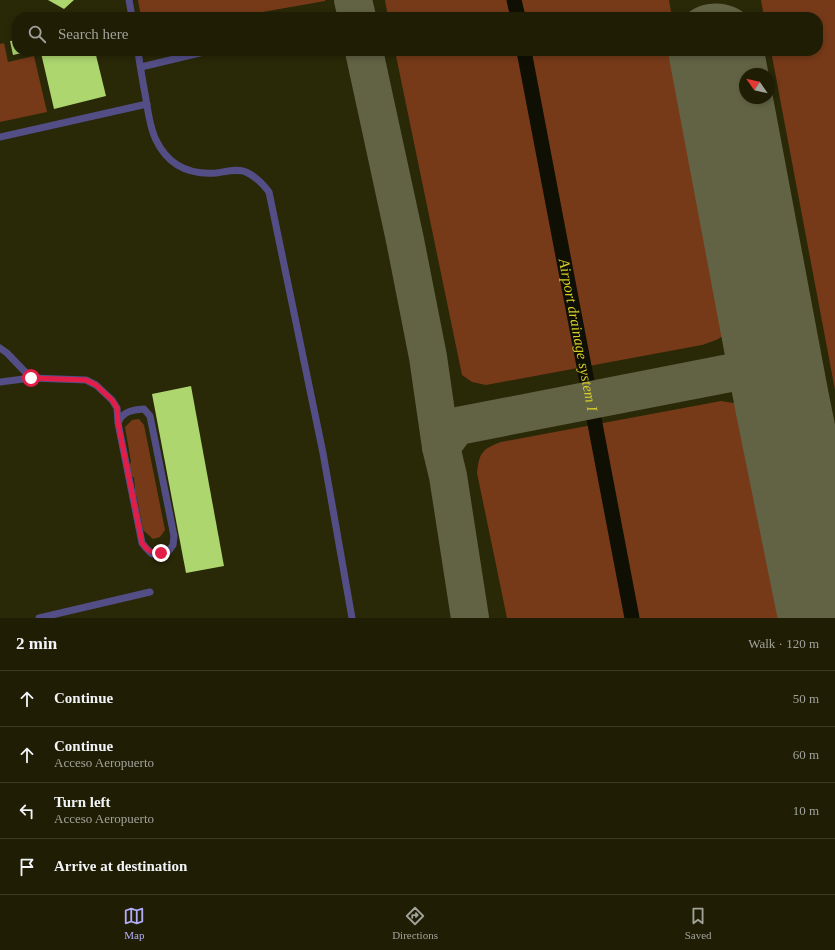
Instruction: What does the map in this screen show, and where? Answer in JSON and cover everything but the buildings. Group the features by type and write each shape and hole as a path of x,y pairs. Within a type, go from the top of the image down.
{"lane":[{"path":"129,0 131,12"},
{"path":"139,56 147,104 156,140 166,156 177,166 193,172 214,173 233,170 245,172 261,183 268,192 323,453 352,618"},
{"path":"140,67 187,56"},
{"path":"0,137 147,104"},
{"path":"0,348 31,378"},
{"path":"0,382 31,378 86,380 96,385 112,400 117,408 118,423 142,543 152,554 168,552 173,545 174,536 150,416 144,409 134,410 127,412 120,417 118,423"},
{"path":"39,618 150,592"}],"shaded area":[{"path":"138,0 325,0 262,12 140,12"},
{"path":"385,0 669,0 671,12 387,12"},
{"path":"761,0 835,0 835,390 772,56 823,56 823,12 763,12"},
{"path":"4,43 8,62 34,56 47,112 0,122 0,44"},
{"path":"396,56 680,56 733,316 726,333 715,340 702,345 486,385 472,382 462,375"},
{"path":"721,401 740,404 752,417 795,618 507,618 477,473 480,456 490,447 501,442"},
{"path":"139,419 144,425 165,530 160,537 153,539 143,530 135,493 134,478 130,474 129,466 131,462 125,427 132,420"}],"waterway":[{"name":"Airport drainage system I","path":"514,0 517,12"},
{"name":"Airport drainage system I","path":"525,56 632,618"}],"taxiway":[{"path":"353,0 356,12"},
{"path":"365,56 405,240 428,357 441,447 448,476 470,618"},
{"path":"441,447 458,426 740,371 747,366 761,350 767,330 767,322"},
{"path":"740,371 753,376 770,386 782,402"}],"runway":[{"path":"717,56 782,402 826,618"}],"route":[{"path":"31,378 86,380 96,385 112,400 117,408 118,423 142,543 152,554 161,553"}]}
